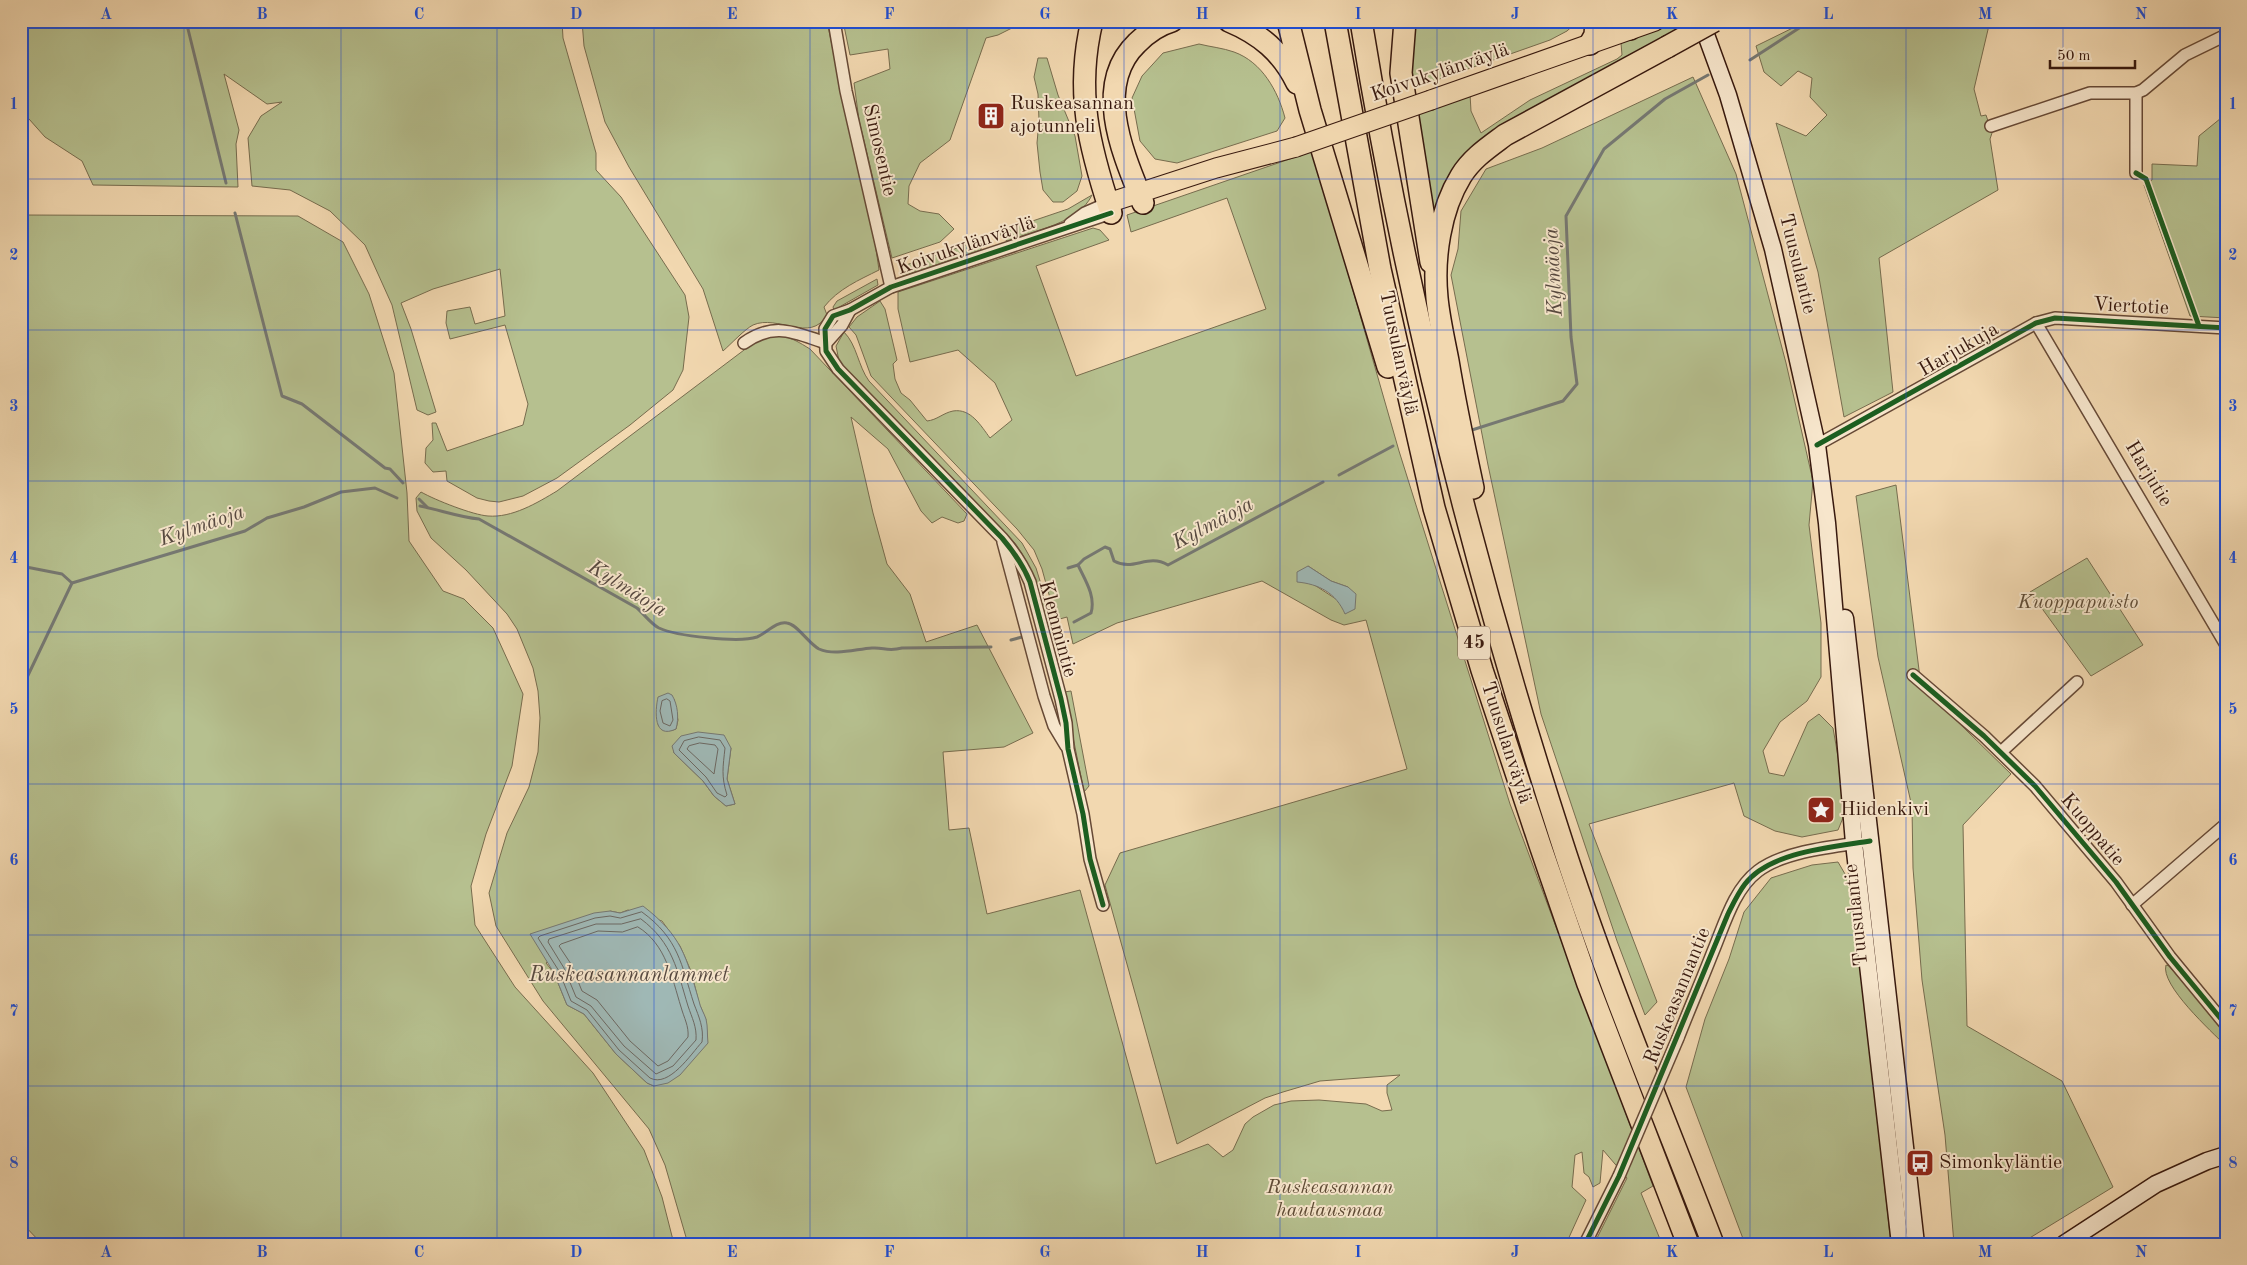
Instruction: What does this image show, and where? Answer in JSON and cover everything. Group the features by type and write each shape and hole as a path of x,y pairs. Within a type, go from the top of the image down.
{"highway":[{"path":"1092,21 1085,66 1085,115 1091,144 1110,208"},
{"path":"1141,198 1121,146 1114,116 1114,91 1121,67 1131,49 1147,34 1172,21"},
{"path":"1229,21 1259,36 1274,48 1288,66 1310,110"},
{"path":"1288,21 1310,110 1400,406 1434,508"},
{"name":"Tuusulanväylä","path":"1335,21 1380,269 1434,508 1482,670 1546,863 1588,984 1688,1244"},
{"name":"Tuusulanväylä","path":"1361,21 1408,272 1471,535 1560,838 1610,976 1713,1244"},
{"path":"1396,21 1401,73 1422,212 1453,394 1507,660"},
{"path":"1401,73 1405,21"},
{"path":"1590,44 1594,35 1596,21"},
{"path":"1437,297 1437,258 1442,224 1451,196 1462,175 1481,153 1512,131 1714,21"}],"main road":[{"name":"Koivukylänväylä","path":"1110,208 1219,178 1296,147 1590,44 1629,25 1655,21"},
{"name":"Tuusulantie","path":"1701,21 1728,95 1773,249 1817,446 1828,523 1841,586 1862,842 1900,1244"},
{"name":"Tuusulantie","path":"1862,842 1916,1244"},
{"path":"2064,1244 2156,1184 2207,1161 2226,1156"}],"street":[{"name":"Simosentie","path":"834,21 846,91 891,287"},
{"path":"1991,126 2090,92 2136,93 2143,90 2185,55 2226,35"},
{"path":"2136,93 2136,174"},
{"name":"Koivukylänväylä","path":"826,343 825,329 833,316 850,310 891,287 1060,230 1085,213 1110,208"},
{"name":"Viertotie","path":"2036,323 2055,318 2226,328"},
{"name":"Harjukuja","path":"1817,446 2036,323"},
{"name":"Harjutie","path":"2036,323 2226,645"},
{"path":"744,343 766,332 779,329 826,343"},
{"name":"Klemmintie","path":"826,343 826,351 838,369 1002,538 1044,696 1054,726 1068,749 1083,814 1090,859 1102,905"},
{"name":"Kuoppatie","path":"1913,675 2002,752 2075,831 2170,957 2226,1025"},
{"path":"2002,752 2076,682"},
{"path":"2132,905 2226,824"},
{"name":"Ruskeasannantie","path":"1585,1244 1619,1176 1728,914 1745,884 1757,871 1773,862 1862,842"}],"green space":[{"path":"21,21 562,21 563,38 596,153 596,170 621,197 685,295 689,317 683,370 673,390 630,425 557,478 523,496 499,502 477,498 447,481 446,471 433,472 425,463 426,448 433,440 432,423 436,423 447,451 523,425 528,404 505,325 450,339 446,323 447,311 470,307 475,324 505,316 500,269 433,289 401,303 411,329 436,412 428,415 417,410 392,305 365,245 330,211 290,190 252,186 248,138 261,116 282,102 267,104 224,74 239,130 236,144 238,187 93,185 82,161 45,137 21,110"},
{"path":"582,21 827,21 846,114 872,221 879,270 836,295 824,307 827,315 820,323 812,327 803,328 773,323 753,325 723,351 703,289 629,167 605,122 584,46"},
{"path":"843,21 1020,21 1018,25 998,35 986,38 950,140 920,163 909,186 908,204 920,211 939,214 954,229 940,242 892,258 859,120 854,83 890,69 888,49 850,55"},
{"path":"1410,21 1578,21 1567,31 1550,40 1411,89"},
{"path":"1807,21 1990,21 1974,89 1981,116 1986,115 1992,133 1990,139 1998,190 1879,258 1893,392 1844,417 1818,272 1776,123 1806,136 1827,115 1810,97 1812,78 1798,71 1781,86 1764,72 1756,46"},
{"path":"1679,25 1675,34 1500,130 1433,235 1413,116 1470,94 1471,111 1481,133 1530,100 1617,59 1622,55 1621,43 1668,26"},
{"path":"1199,44 1226,49 1253,63 1261,70 1273,88 1285,118 1277,131 1177,163 1155,159 1140,141 1132,98 1142,76 1163,53"},
{"path":"1038,58 1047,58 1058,95 1075,136 1082,176 1077,191 1063,202 1053,202 1043,190 1037,143 1039,121 1038,94 1034,77"},
{"path":"1693,77 1736,174 1786,363 1813,481 1809,525 1821,623 1821,677 1807,701 1780,722 1763,751 1769,773 1784,776 1808,722 1819,714 1833,728 1847,808 1838,830 1802,837 1775,831 1744,816 1734,783 1589,824 1657,1002 1645,1015 1617,941 1541,714 1488,465 1451,275 1458,249 1461,211 1486,169 1542,148"},
{"path":"2226,114 2226,318 2190,316 2144,185 2152,180 2152,164 2197,166 2199,136"},
{"name":"Ruskeasannan hautausmaa","path":"1313,151 1399,451 1510,804 1653,1186 1641,1193 1662,1244 1594,1244 1627,1178 1603,1150 1600,1183 1593,1187 1589,1177 1584,1173 1582,1152 1575,1155 1572,1187 1586,1200 1566,1244 688,1244 665,1165 649,1129 543,1001 496,926 489,893 507,833 529,787 538,752 540,718 538,691 533,668 517,629 507,614 466,570 431,538 417,511 416,498 421,492 454,507 488,516 506,515 524,509 557,491 756,341 771,336 784,336 810,349 967,514 964,521 958,523 942,517 932,523 921,511 888,449 851,417 887,564 910,594 926,642 977,625 1033,733 1004,747 943,752 949,830 969,828 987,914 1080,890 1156,1164 1208,1144 1223,1157 1233,1150 1245,1124 1253,1117 1274,1105 1291,1101 1319,1100 1366,1104 1382,1111 1392,1110 1387,1093 1387,1085 1400,1075 1320,1081 1265,1098 1177,1144 1105,885 1120,853 1407,769 1366,620 1344,625 1331,620 1262,581 1117,623 1073,644 1067,617 1056,620 1042,569 1034,550 1017,529 871,376 856,335 849,327 857,317 880,301 885,309 897,360 893,364 895,379 901,393 910,400 927,421 953,411 965,412 979,423 990,438 1012,420 995,383 958,350 910,362 898,309 898,292 1093,228 1100,230 1109,240 1036,266 1076,376 1266,309 1227,198 1131,232 1127,215","holes":["1308,566 1331,581 1348,587 1339,601 1313,584","674,699 678,720 676,729 666,730 658,725","673,746 731,748 727,779 735,804 726,806 714,796 703,781 674,753","628,910 662,921 680,946 691,971 699,1003 706,1020 654,1086 647,1083 616,1054 584,1014 567,1005 554,973 546,963 610,911 620,913"]},
{"path":"1092,195 1086,205 1077,213 1055,225 1007,241 1001,236 1000,232 1068,209"},
{"path":"21,215 298,216 343,242 369,294 394,373 407,493 409,541 443,591 464,599 493,628 523,694 512,766 486,834 471,886 475,925 515,987 593,1073 644,1150 662,1197 674,1244 42,1244 21,1222"},
{"path":"981,240 981,250 903,276 901,273 903,266"},
{"path":"877,279 878,285 834,310 833,307 837,301"},
{"path":"844,332 852,343 869,381 1022,543 1036,568 1058,639 1054,641 1050,633 1032,574 1025,558 1015,543 839,361 836,346"},
{"path":"1896,485 1921,686 2011,774 1963,825 1967,1026 2062,1081 2113,1187 2028,1239 2014,1244 1954,1244 1945,1135 1922,980 1913,868 1912,807 1878,657 1856,496"},
{"name":"Kuoppapuisto","path":"2087,558 2143,645 2091,676 2030,592"},
{"path":"1071,691 1089,786 1084,792 1064,692"},
{"path":"1838,862 1852,886 1891,1244 1745,1244 1686,1087 1705,1019 1729,959 1744,912 1771,878 1812,865"},
{"path":"2166,965 2169,966 2226,1033 2226,1046 2188,1008 2179,996 2166,974"}],"water":[{"path":"1308,566 1331,581 1348,587 1356,594 1355,609 1345,614 1337,600 1326,591 1313,585 1297,582 1297,572"},
{"path":"668,693 674,699 678,716 676,729 663,731 657,722 656,709 658,697"},
{"path":"698,732 724,735 731,748 727,779 735,804 726,806 714,796 703,781 674,753 672,746 681,736"},
{"name":"Ruskeasannanlammet","path":"643,906 666,927 681,948 706,1019 708,1043 680,1075 668,1083 654,1086 647,1083 616,1054 584,1014 567,1005 554,973 530,934 594,913 610,911 620,913"}],"waterway":[{"path":"186,21 226,183"},
{"name":"Kylmäoja","path":"1750,60 1810,21"},
{"name":"Kylmäoja","path":"1472,430 1563,401 1577,384 1571,337 1566,216 1604,149 1665,99 1708,75"},
{"name":"Kylmäoja","path":"235,213 282,396 302,404 385,468 390,469 403,483"},
{"name":"Kylmäoja","path":"1339,475 1393,446"},
{"name":"Kylmäoja","path":"1074,622 1091,613 1092,607 1091,594 1078,565 1084,559 1105,547 1110,549 1114,561 1121,564 1128,565 1154,561 1168,565 1323,482"},
{"name":"Kylmäoja","path":"21,690 72,583 245,531 267,518 304,507 341,492 375,488 397,498"},
{"name":"Kylmäoja","path":"419,499 427,507"},
{"name":"Kylmäoja","path":"420,506 479,519 637,608 659,628 679,634 708,638 748,639 761,635 775,625 787,623 795,627 819,649 832,652 872,648 893,650 902,648 991,647"},
{"path":"1068,568 1078,565"},
{"name":"Kylmäoja","path":"21,566 62,574 72,583"},
{"name":"Kylmäoja","path":"1011,640 1022,637"}],"cycle path":[{"path":"2136,173 2146,179 2199,326"},
{"path":"1103,905 1090,859 1083,814 1068,749 1066,723 1061,699 1030,582 1018,559 1002,538 838,369 826,351 825,329 833,316 850,310 891,287 1111,213"},
{"path":"1817,445 2036,323 2055,318 2226,328"},
{"path":"1913,675 1984,736 2035,786 2116,882 2170,957 2226,1025"},
{"path":"1585,1244 1619,1176 1728,914 1742,887 1756,873 1785,858 1820,849 1870,841"}],"place":[{"name":"Ruskeasannan ajotunneli","path":"991,116"},
{"name":"Hiidenkivi","path":"1821,810"},
{"name":"Simonkyläntie","path":"1920,1163"}]}
